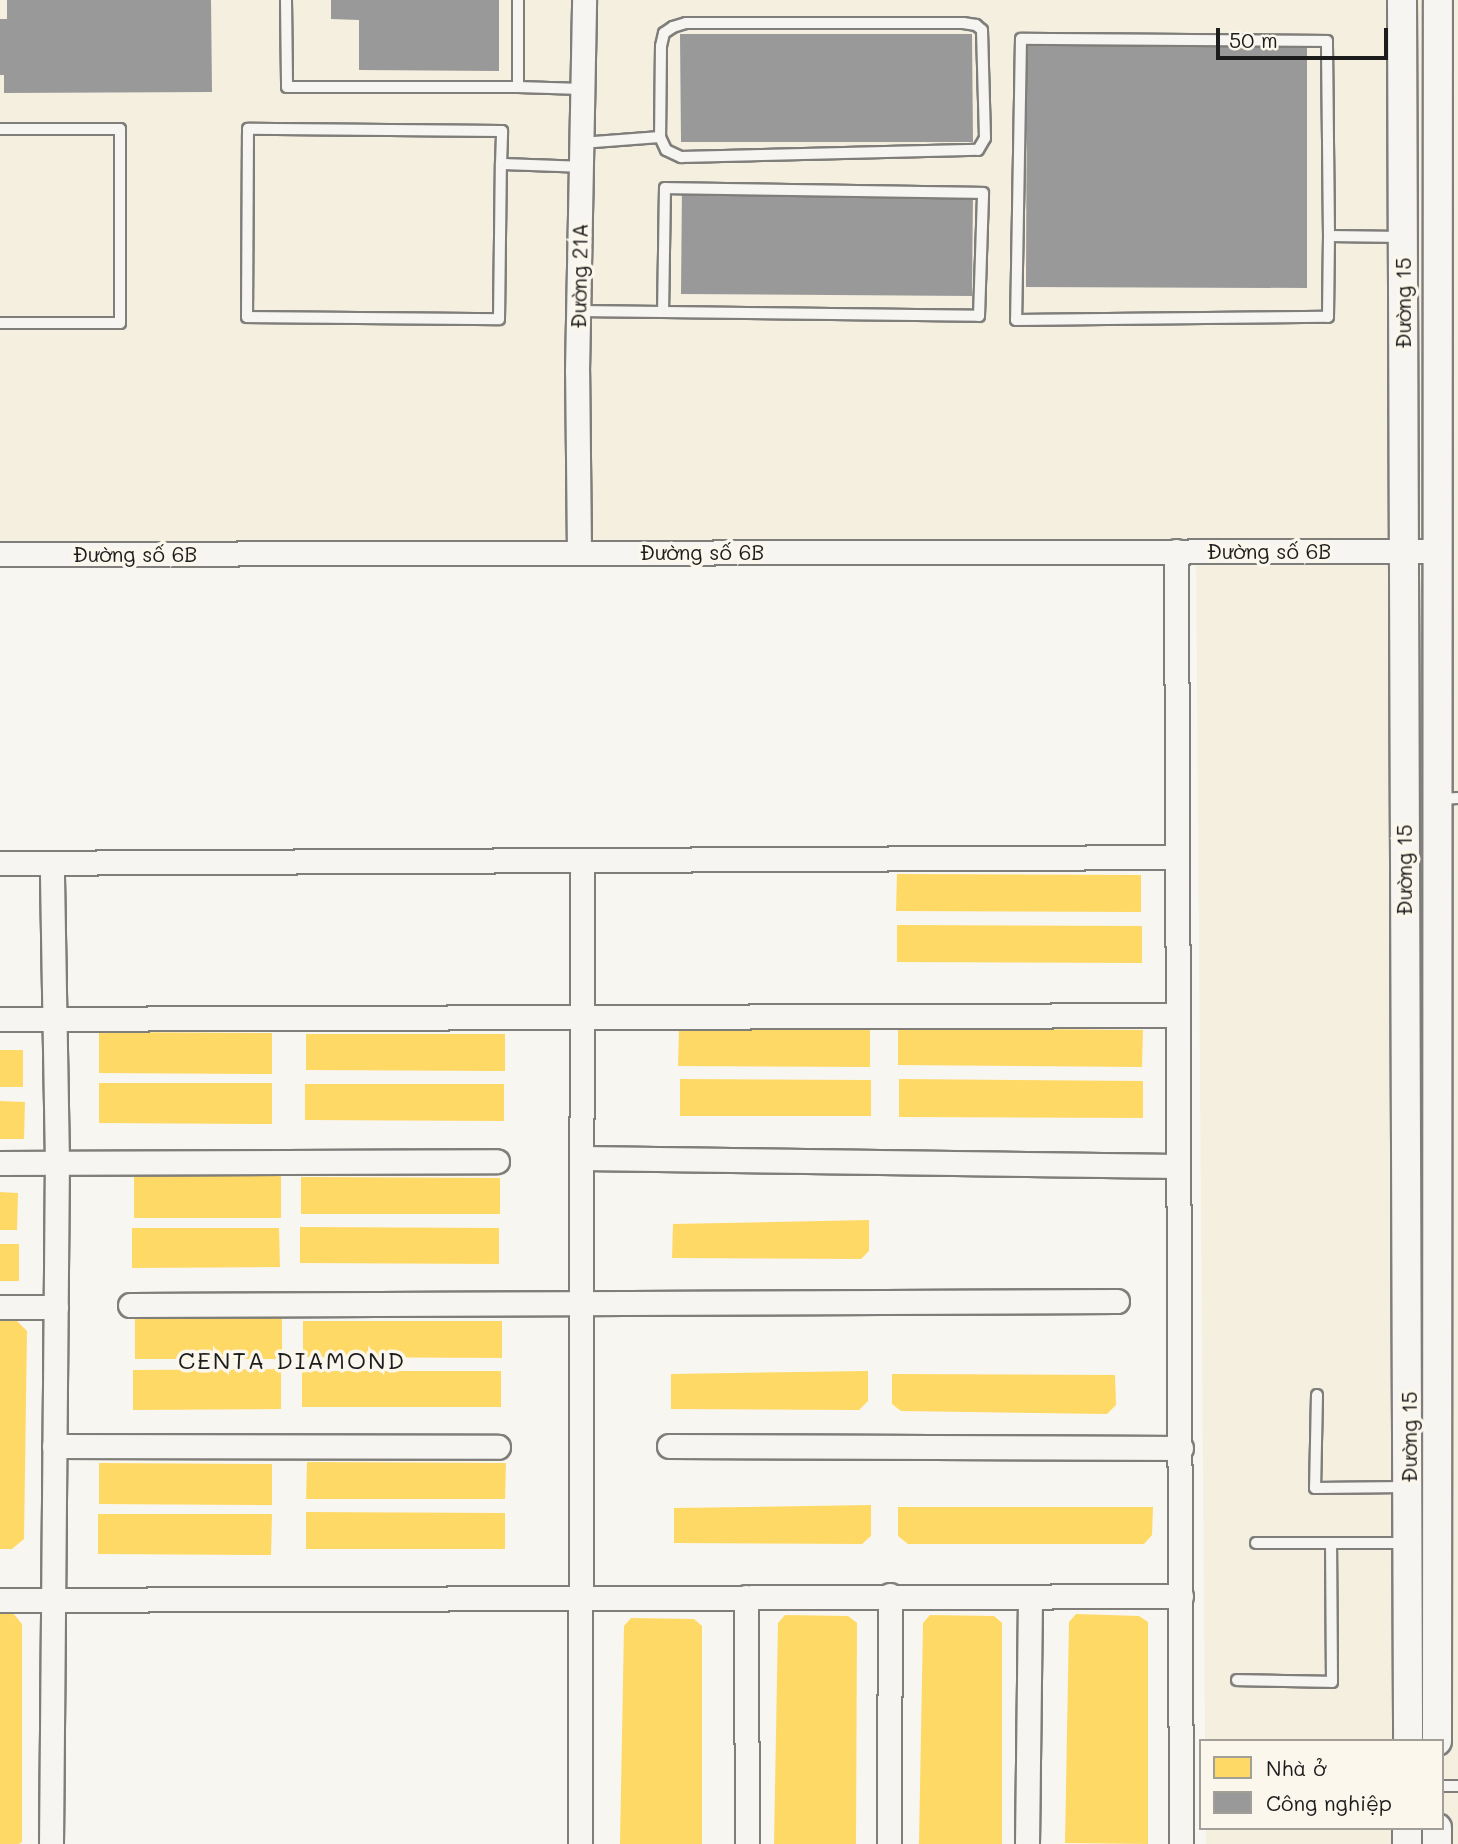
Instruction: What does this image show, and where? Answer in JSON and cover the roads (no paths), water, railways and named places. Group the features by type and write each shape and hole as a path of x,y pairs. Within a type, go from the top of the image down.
{"street":[{"name":"Đường 21A","path":"579,552 578,311 584,0"},
{"name":"Đường 15","path":"1402,0 1408,1739"},
{"name":"Đường 15","path":"1437,1739 1437,1487 1442,1459 1443,965 1448,799 1439,551 1438,0"},
{"path":"1176,551 1181,1844"},
{"name":"Đường số 6B","path":"0,554 1439,551"},
{"path":"0,863 1177,857"},
{"path":"580,1844 583,861"},
{"path":"51,1844 57,1163 52,863"},
{"path":"0,1019 1177,1016"},
{"path":"583,1158 1178,1166"},
{"path":"0,1163 497,1161"},
{"path":"130,1305 1117,1301"},
{"path":"0,1307 56,1307"},
{"path":"54,1446 498,1447"},
{"path":"669,1447 1181,1448"},
{"path":"1409,1487 1437,1487"},
{"path":"889,1844 890,1595"},
{"path":"0,1600 1181,1595"},
{"path":"746,1597 747,1844"},
{"path":"1027,1844 1030,1597"}],"lane":[{"path":"286,0 286,88 582,89"},
{"path":"518,0 518,87"},
{"path":"686,23 963,23 976,25 982,30 985,138 978,150 681,157 666,150 660,137 661,46 664,33 673,27 686,23"},
{"path":"1021,39 1327,41 1329,236 1328,317 1016,320 1021,39"},
{"path":"0,129 120,129 120,323 0,323"},
{"path":"248,129 502,131 502,164 499,319 247,317 248,129"},
{"path":"582,143 660,137"},
{"path":"502,164 581,167"},
{"path":"578,311 979,316 983,192 665,188 663,312"},
{"path":"1329,236 1403,237"},
{"path":"1317,1395 1315,1488 1409,1487"},
{"path":"1256,1544 1409,1544"},
{"path":"1237,1680 1332,1682 1331,1544"}],"district":[{"name":"CENTA DIAMOND","path":"292,1360"}]}
